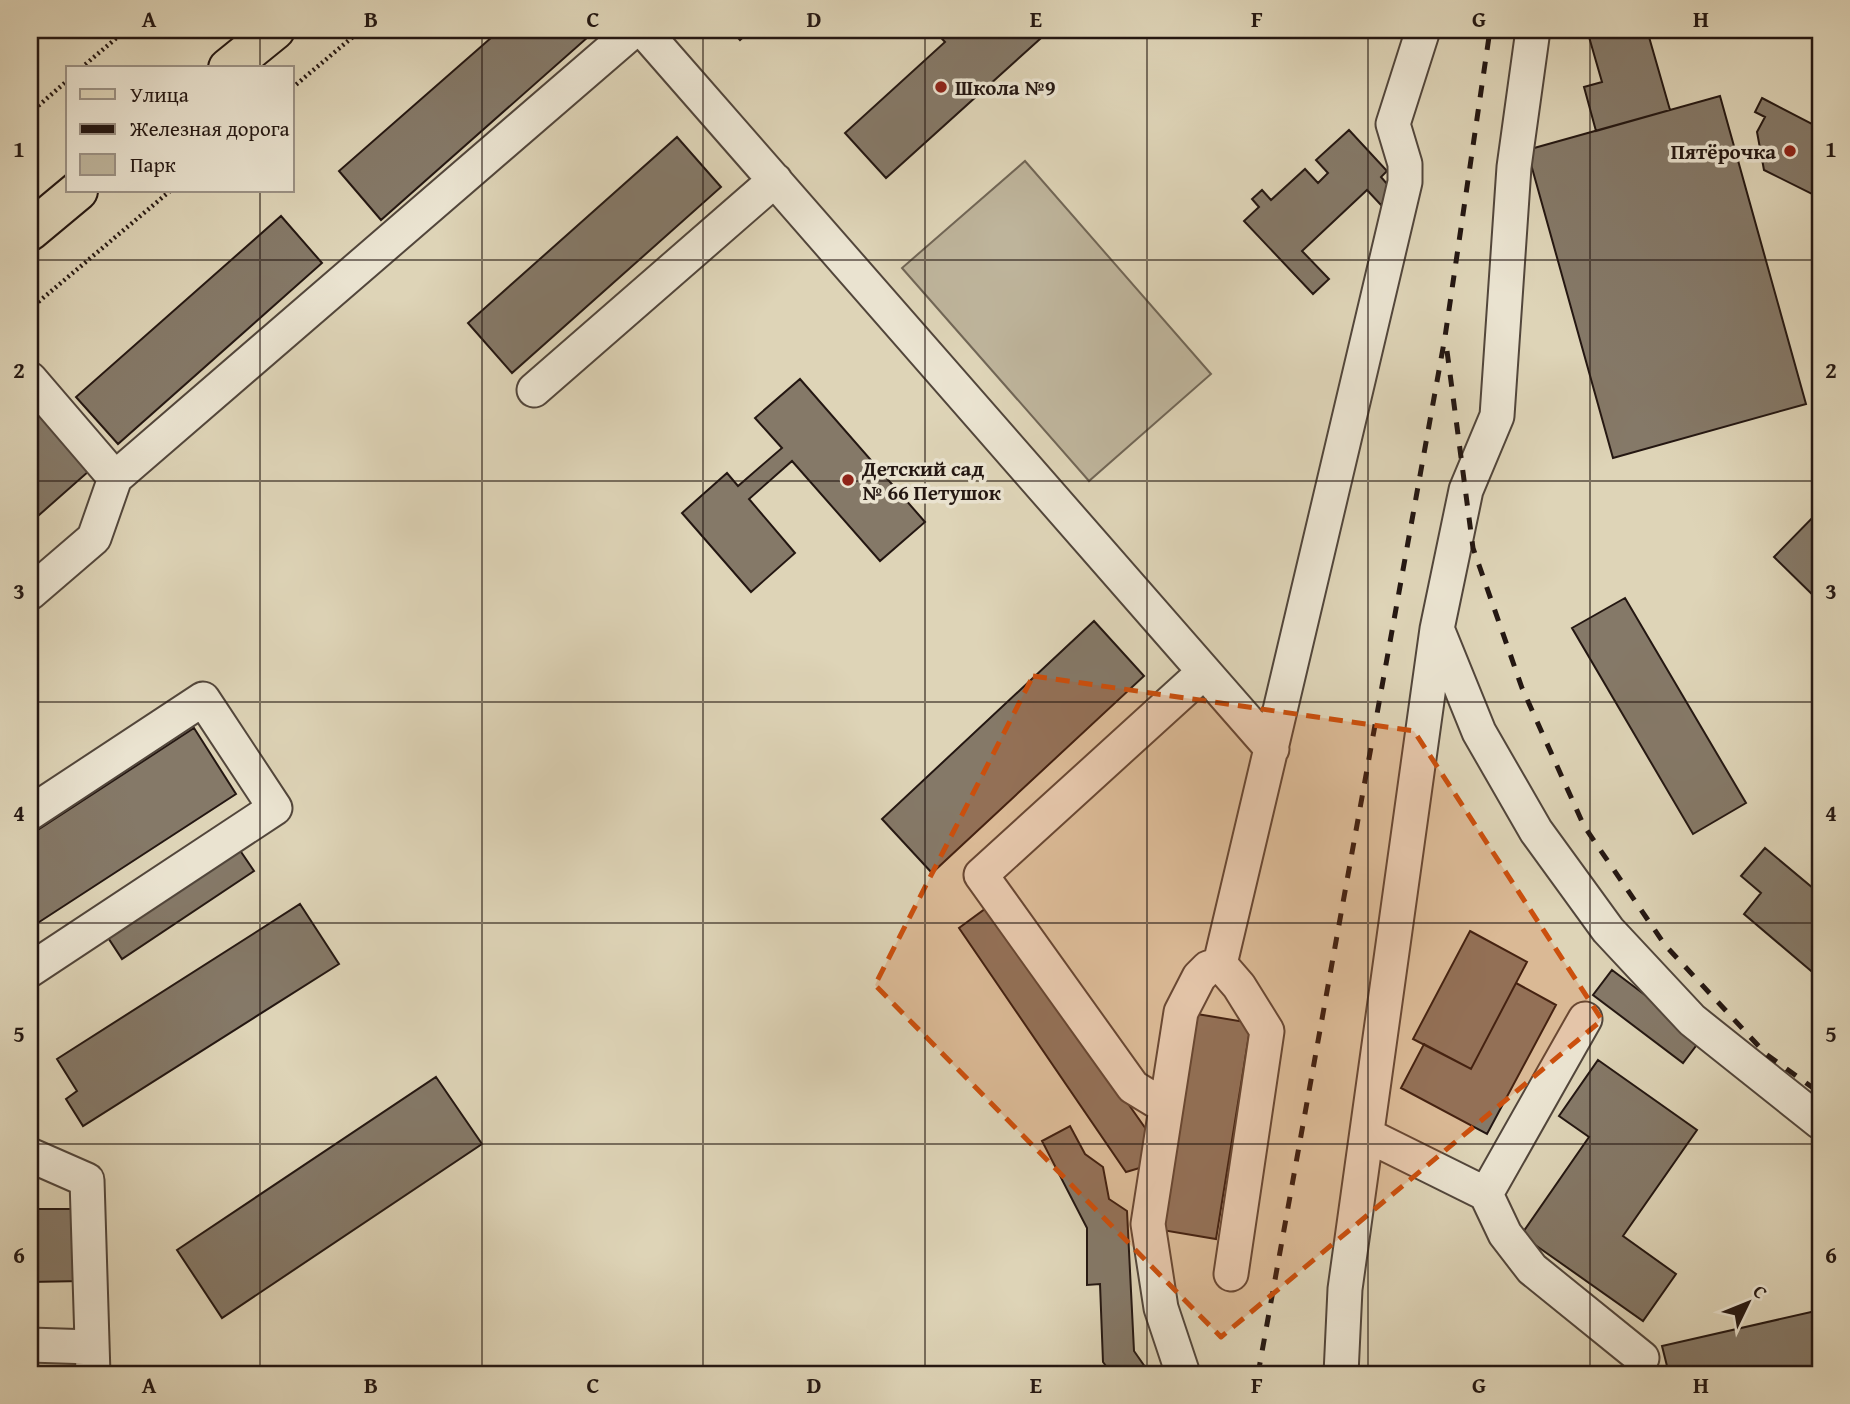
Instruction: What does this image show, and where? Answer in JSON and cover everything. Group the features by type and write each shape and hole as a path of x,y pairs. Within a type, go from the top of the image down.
{"main road":[{"path":"230,66 259,35"},
{"path":"30,231 77,192"}],"lane":[{"path":"30,593 94,538 115,478 634,30"},
{"path":"643,30 1272,749"},
{"path":"1220,964 1405,182 1405,164 1393,124 1423,30"},
{"path":"1341,1374 1345,1289 1437,629 1466,490 1497,416 1514,167 1533,30"},
{"path":"534,390 775,180"},
{"path":"30,379 115,478"},
{"path":"1437,629 1479,732 1536,831 1608,930 1692,1020 1820,1122"},
{"path":"1166,1107 1133,1087 981,875 1205,672"},
{"path":"30,813 203,699 275,808 30,970"},
{"path":"1183,1374 1161,1308 1147,1224 1181,1012 1199,977 1208,968 1220,964"},
{"path":"1220,964 1239,986 1267,1031 1231,1274"},
{"path":"1486,1194 1585,1019"},
{"path":"1367,1135 1486,1194 1505,1234 1532,1269 1642,1358"},
{"path":"30,1155 87,1180 92,1360 30,1345"}],"path":[{"path":"83,66 125,30"},
{"path":"294,86 361,30"},
{"path":"30,113 66,82"},
{"path":"30,309 169,192"}],"highlighted area":[{"path":"1033,676 1414,731 1602,1020 1221,1337 875,985"}],"green space":[{"path":"1025,161 1211,374 1089,481 902,268"}],"building":[{"path":"500,30 581,30 588,37 381,220 339,171"},
{"path":"731,30 751,30 740,40"},
{"name":"Школа №9","path":"934,30 1050,30 886,178 845,133 945,42"},
{"path":"1587,30 1647,30 1670,110 1596,131 1584,87 1602,82"},
{"path":"1720,96 1806,404 1613,458 1527,150"},
{"name":"Пятёрочка","path":"1762,98 1820,128 1820,198 1764,170 1757,132 1765,117 1755,112"},
{"path":"1349,130 1387,171 1381,177 1394,192 1381,205 1367,190 1302,251 1329,279 1313,294 1244,221 1259,207 1252,199 1262,190 1271,200 1305,169 1318,183 1328,173 1316,160"},
{"path":"677,137 721,187 512,373 468,323"},
{"path":"281,216 322,263 118,444 76,397"},
{"name":"Детский сад № 66 Петушок","path":"800,379 925,522 880,561 792,461 749,499 795,553 751,592 682,513 727,473 738,486 782,448 755,418"},
{"path":"39,415 89,471 30,523 30,423"},
{"path":"1820,510 1820,602 1774,557"},
{"path":"1625,598 1746,803 1693,834 1572,628"},
{"path":"1094,621 1144,676 932,873 882,819"},
{"path":"194,728 236,794 30,928 30,835"},
{"path":"235,843 254,871 122,959 103,930"},
{"path":"1765,848 1820,894 1820,971 1817,976 1744,914 1761,893 1741,876"},
{"path":"300,904 339,964 83,1126 66,1099 77,1091 57,1059"},
{"path":"989,906 1148,1132 1143,1167 1126,1172 959,928"},
{"path":"1470,931 1527,962 1471,1069 1413,1039"},
{"path":"1612,970 1702,1038 1683,1063 1593,995"},
{"path":"1516,983 1556,1005 1487,1134 1401,1088 1424,1044 1471,1069"},
{"path":"1197,1014 1251,1023 1216,1239 1162,1230"},
{"path":"1598,1060 1697,1130 1623,1236 1676,1274 1643,1321 1521,1235 1589,1137 1559,1116"},
{"path":"436,1077 482,1144 222,1318 177,1250"},
{"path":"1070,1126 1085,1154 1103,1167 1109,1199 1127,1211 1134,1351 1150,1374 1112,1374 1103,1362 1100,1284 1087,1285 1087,1228 1042,1141"},
{"path":"30,1209 81,1209 82,1281 30,1282"},
{"path":"1820,1310 1820,1374 1669,1374 1662,1346"}],"railway":[{"path":"1258,1374 1445,337 1490,30"},
{"path":"1447,351 1473,548 1522,688 1584,826 1665,945 1766,1054 1820,1093"}],"place":[{"name":"Школа №9","path":"941,87"},
{"name":"Пятёрочка","path":"1790,151"},
{"name":"Детский сад № 66 Петушок","path":"848,480"}]}
